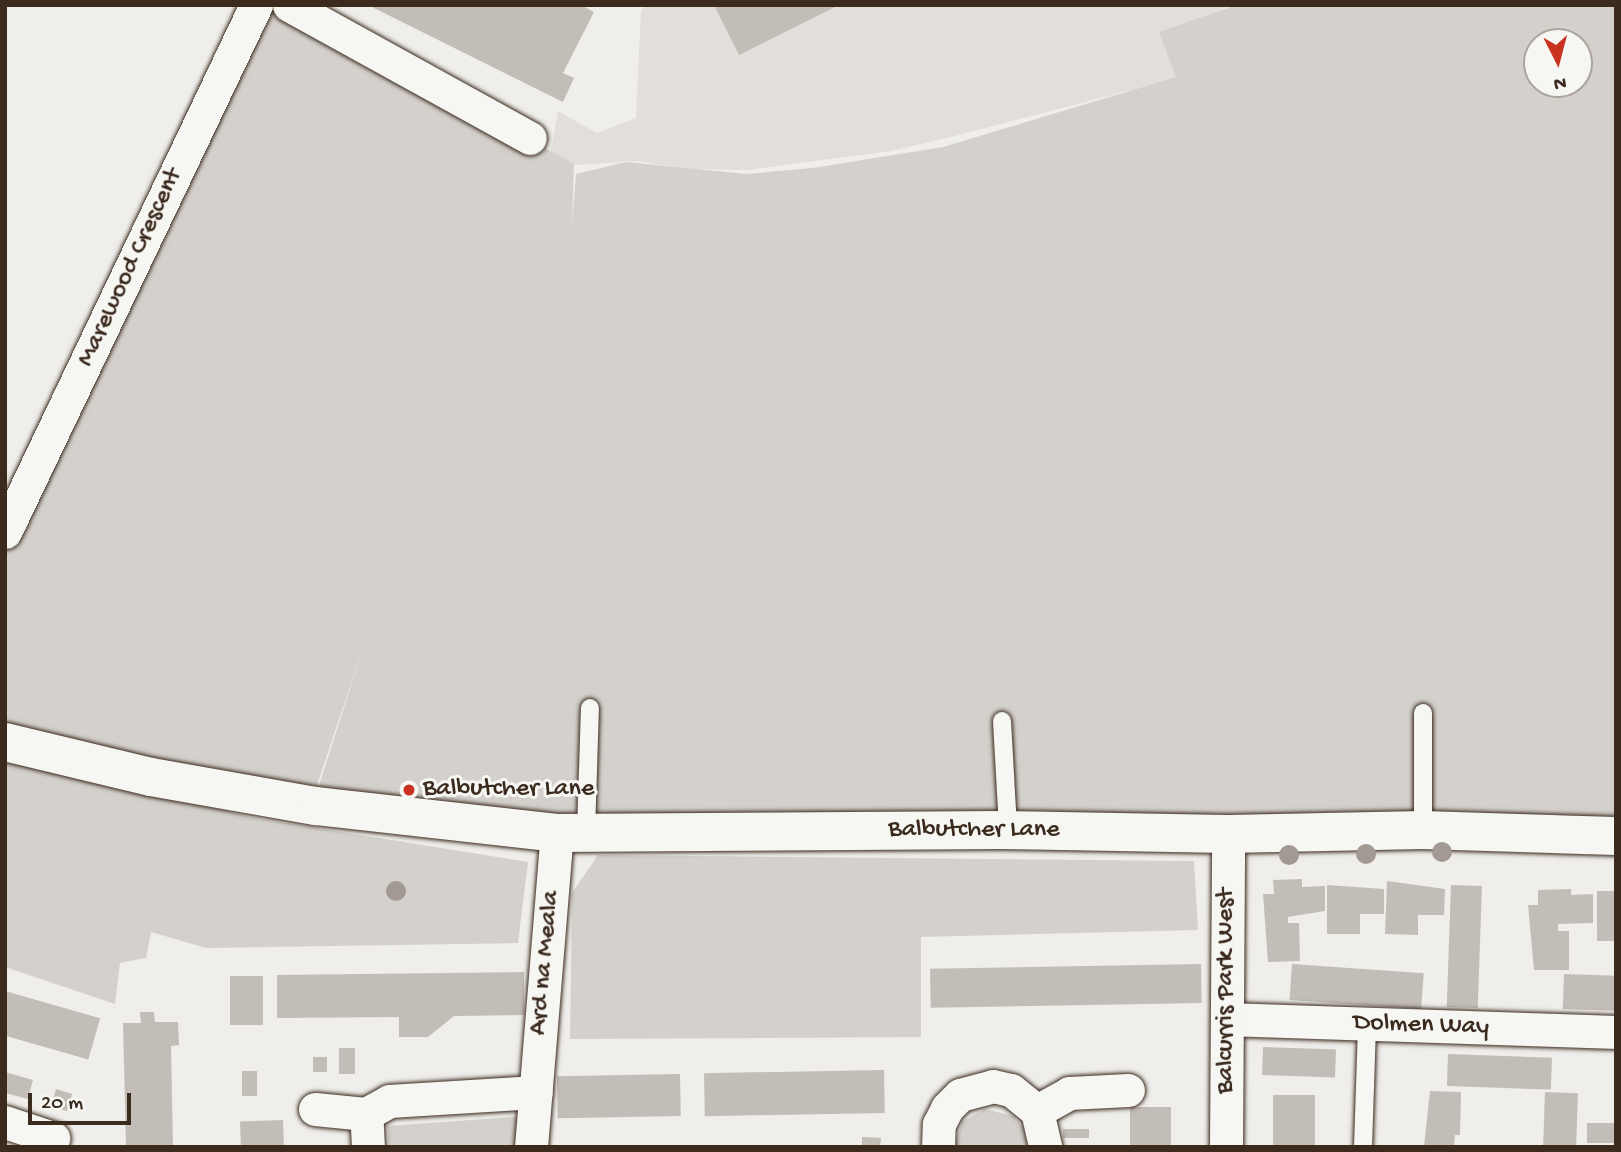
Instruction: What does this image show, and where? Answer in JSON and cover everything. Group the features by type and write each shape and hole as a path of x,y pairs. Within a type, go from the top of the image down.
{"street":[{"name":"Marewood Crescent","path":"5,531 256,5"},
{"path":"289,5 530,138"},
{"name":"Balbutcher Lane","path":"5,742 151,776 316,806 571,833 1008,830 1228,834 1423,830 1616,836"},
{"name":"Ard na Meala","path":"531,1147 571,833"},
{"name":"Balcurris Park West","path":"1226,1147 1228,834"},
{"name":"Dolmen Way","path":"1227,1018 1616,1032"},
{"path":"938,1147 939,1125 947,1108 976,1088 1011,1090 1037,1111 1045,1147"},
{"path":"1037,1111 1069,1093 1128,1090"},
{"path":"315,1109 366,1114 389,1101 536,1092"},
{"path":"366,1114 368,1147"},
{"path":"5,1122 53,1138"}],"lane":[{"path":"571,833 590,708"},
{"path":"1423,713 1423,830"},
{"path":"1002,721 1008,830"},
{"path":"1363,1147 1367,1024"}],"shaded area":[{"path":"257,5 287,5 574,164 572,225 576,174 626,162 746,174 813,168 943,147 1176,77 1159,32 1236,5 1616,5 1616,835 557,833 314,801 363,648 311,803 5,741 5,533"},
{"path":"646,5 1233,5 1165,32 1181,77 955,136 891,151 747,170 689,169 637,161 548,167 558,111 597,133 636,118 641,10"},
{"path":"5,755 254,818 528,862 518,943 206,948 151,932 146,958 120,963 115,1004 5,967"},
{"path":"598,855 1194,861 1198,930 921,937 921,1037 570,1039 572,893"},
{"path":"985,1109 1013,1116 1024,1128 1027,1147 955,1147 962,1122"},
{"path":"529,1116 531,1147 389,1147 387,1126"}],"building":[{"path":"368,5 581,5 594,12 563,73 574,78 563,102"},
{"path":"714,5 839,5 739,55"},
{"path":"1302,879 1302,887 1325,886 1325,911 1288,917 1288,923 1299,923 1300,961 1268,962 1263,894 1274,894 1273,880"},
{"path":"1387,881 1445,889 1444,915 1418,915 1418,935 1385,934"},
{"path":"1327,885 1384,889 1384,914 1360,914 1360,934 1327,934"},
{"path":"1451,885 1482,886 1478,1008 1447,1007"},
{"path":"1571,889 1571,895 1593,894 1593,923 1558,924 1558,931 1569,931 1569,970 1534,970 1528,905 1538,905 1538,890"},
{"path":"1597,891 1616,891 1616,941 1597,941"},
{"path":"1201,964 1202,1003 931,1008 930,969"},
{"path":"1292,964 1424,973 1421,1009 1289,1000"},
{"path":"524,972 524,1015 454,1016 428,1037 399,1037 399,1017 277,1018 277,975"},
{"path":"1564,974 1616,976 1615,1011 1563,1009"},
{"path":"230,976 263,976 263,1025 230,1025"},
{"path":"5,991 100,1018 88,1060 5,1036"},
{"path":"140,1012 154,1012 155,1022 178,1022 179,1045 171,1046 173,1147 126,1147 123,1023 141,1023"},
{"path":"1263,1047 1336,1050 1335,1078 1262,1075"},
{"path":"339,1048 355,1048 355,1074 339,1074"},
{"path":"1448,1054 1552,1058 1551,1090 1447,1086"},
{"path":"313,1057 327,1057 327,1072 313,1072"},
{"path":"884,1070 885,1113 705,1116 704,1073"},
{"path":"242,1071 257,1071 257,1096 242,1096"},
{"path":"5,1072 33,1080 28,1099 5,1093"},
{"path":"680,1074 681,1116 558,1118 557,1076"},
{"path":"56,1089 72,1094 67,1111 51,1106"},
{"path":"1430,1091 1461,1092 1460,1135 1455,1135 1454,1147 1424,1147"},
{"path":"1545,1092 1578,1093 1576,1147 1543,1147"},
{"path":"1273,1095 1315,1095 1315,1147 1273,1147"},
{"path":"1130,1107 1171,1107 1171,1147 1130,1147"},
{"path":"283,1120 284,1147 241,1147 240,1122"},
{"path":"1587,1123 1616,1123 1616,1143 1587,1143"},
{"path":"1063,1129 1089,1129 1089,1138 1063,1138"},
{"path":"862,1137 881,1138 880,1147 862,1147"}],"place":[{"name":"Balbutcher Lane","path":"409,790"}]}
